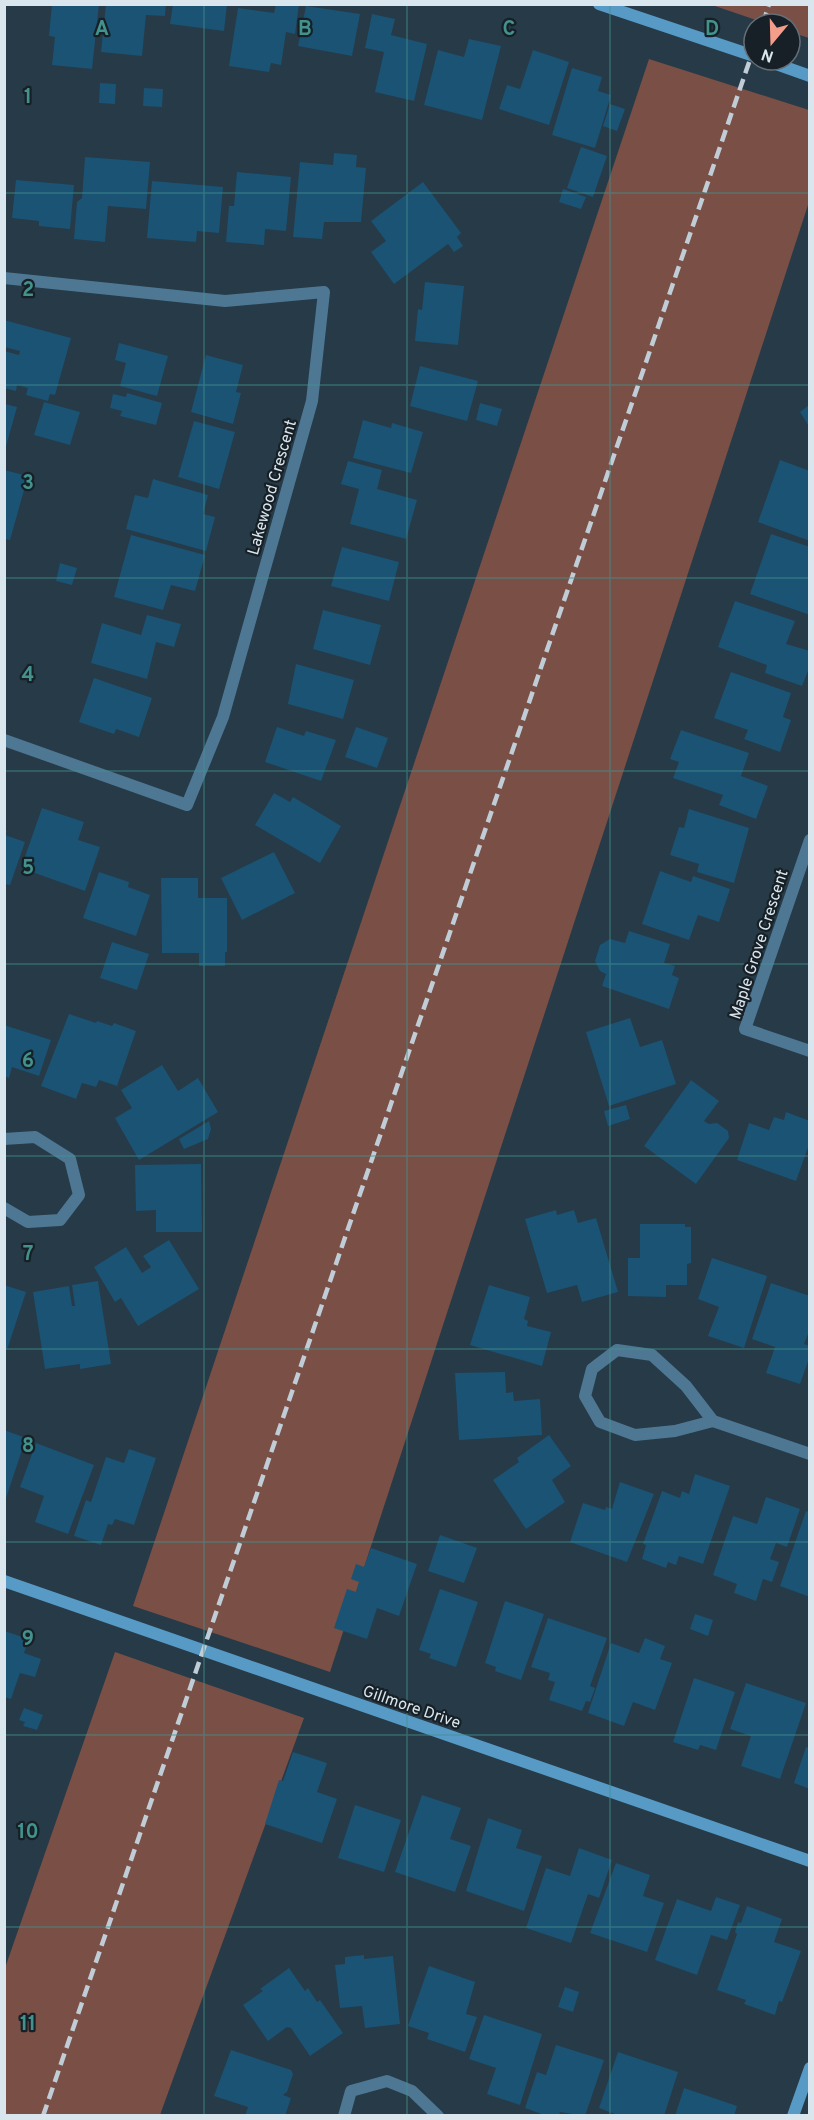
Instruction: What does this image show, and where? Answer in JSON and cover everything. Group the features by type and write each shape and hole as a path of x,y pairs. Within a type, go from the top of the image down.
{"street":[{"path":"598,4 742,52"},
{"name":"Lakewood Crescent","path":"4,278 225,301 324,292 312,401 223,717 187,805 4,740"},
{"name":"Maple Grove Crescent","path":"810,840 745,1029 810,1051"},
{"path":"4,1139 35,1137 70,1159 79,1196 60,1220 28,1222 4,1208"},
{"path":"713,1421 686,1386 652,1355 617,1350 592,1369 585,1396 600,1422 635,1435 675,1431 713,1421 810,1454"},
{"name":"Gillmore Drive","path":"4,1581 810,1861"},
{"path":"793,2115 810,2068"},
{"path":"344,2115 351,2091 387,2081 412,2091 438,2115"}],"shaded area":[{"path":"712,5 809,5 809,38 802,36 802,12 742,12 742,15"},
{"path":"649,59 809,110 809,202 330,1672 133,1606"},
{"path":"115,1652 304,1718 160,2115 5,2116 5,1968"}],"building":[{"path":"52,4 99,4 92,69 52,65 55,37 49,36"},
{"path":"106,4 166,4 165,16 146,15 142,56 101,52"},
{"path":"173,4 227,4 224,31 170,24"},
{"path":"276,4 299,4 295,34 286,32 281,65 271,63 269,72 229,66 238,8 274,13"},
{"path":"306,6 360,14 352,56 298,46"},
{"path":"372,14 395,19 391,35 427,44 414,101 375,92 384,52 365,48"},
{"path":"469,39 501,46 482,120 424,105 438,50 464,57"},
{"path":"533,50 569,62 549,125 499,109 507,85 520,89"},
{"path":"572,68 602,77 598,91 611,95 595,148 552,135"},
{"path":"100,83 116,84 115,104 99,103"},
{"path":"144,88 163,89 162,107 143,106"},
{"path":"610,104 625,109 617,131 603,126"},
{"path":"581,147 607,156 593,197 567,188"},
{"path":"334,153 357,155 356,167 366,168 361,222 324,222 322,239 293,237 300,162 333,165"},
{"path":"85,157 150,162 146,209 108,206 105,242 74,239 77,202 82,198"},
{"path":"237,172 291,177 286,231 265,229 264,245 226,242 229,206 234,206"},
{"path":"16,180 74,185 70,229 39,226 39,221 12,218"},
{"path":"152,181 223,187 219,233 197,231 196,242 147,238"},
{"path":"423,182 461,233 457,237 463,246 454,252 448,244 394,284 371,252 386,241 371,221"},
{"path":"563,189 586,197 581,209 559,202"},
{"path":"425,282 464,286 458,345 415,341 418,309 422,310"},
{"path":"4,320 71,338 55,395 50,394 48,401 26,395 28,388 17,385 16,391 4,388 4,351 19,355 20,351 4,347"},
{"path":"119,343 168,356 157,396 120,386 126,363 115,360"},
{"path":"206,355 243,365 236,392 241,393 233,424 191,412"},
{"path":"420,366 478,381 467,421 410,406"},
{"path":"127,393 162,403 156,425 120,416 122,411 110,408 113,394 126,397"},
{"path":"44,402 80,412 70,445 34,435"},
{"path":"480,403 502,409 497,426 476,420"},
{"path":"5,404 17,407 5,450"},
{"path":"810,404 810,428 800,412"},
{"path":"363,420 391,428 392,423 423,432 411,473 353,458"},
{"path":"194,421 235,432 219,489 178,477"},
{"path":"780,460 810,471 810,541 758,522"},
{"path":"348,461 382,470 377,489 417,500 406,539 350,524 359,489 341,484"},
{"path":"4,470 28,476 10,540 4,539"},
{"path":"153,479 208,495 203,514 215,517 206,551 126,529 135,495 148,498"},
{"path":"771,534 810,547 810,615 750,594"},
{"path":"131,535 205,555 195,591 171,585 163,610 114,597"},
{"path":"342,547 399,562 389,601 331,586"},
{"path":"60,563 77,568 72,585 56,581"},
{"path":"735,601 795,621 786,644 810,651 810,666 802,686 765,673 767,665 718,647"},
{"path":"323,610 381,625 370,665 313,649"},
{"path":"147,615 181,624 174,647 156,642 147,679 91,663 102,623 141,635"},
{"path":"296,664 354,680 343,719 288,704"},
{"path":"731,672 791,693 783,717 791,720 780,752 744,739 748,730 714,718"},
{"path":"94,678 152,698 139,737 116,729 114,734 79,722"},
{"path":"277,727 304,736 306,731 336,740 321,781 265,762"},
{"path":"356,727 388,738 377,768 345,757"},
{"path":"681,730 749,753 741,776 768,786 756,819 719,805 723,795 673,778 679,762 670,759"},
{"path":"274,793 290,802 293,797 341,826 320,863 255,825"},
{"path":"42,808 84,822 78,840 100,847 85,891 21,868"},
{"path":"689,809 749,828 734,883 697,872 699,864 670,855 679,827 684,828"},
{"path":"4,830 7,831 5,835 25,842 10,885 4,884"},
{"path":"274,852 295,893 242,920 221,878"},
{"path":"660,871 691,882 693,876 730,889 719,922 698,915 689,940 642,924"},
{"path":"99,872 129,882 128,887 150,895 136,936 83,918"},
{"path":"161,878 198,878 198,898 227,898 225,966 199,966 199,953 162,953"},
{"path":"629,931 670,944 664,963 675,966 672,975 679,978 669,1009 602,986 606,974 600,971 595,961 600,945 610,939 625,943"},
{"path":"112,942 149,954 137,990 100,978"},
{"path":"69,1014 96,1023 97,1021 112,1026 114,1023 136,1031 117,1086 99,1080 96,1087 82,1083 76,1099 41,1086"},
{"path":"630,1018 640,1047 662,1040 676,1084 609,1106 586,1032"},
{"path":"4,1025 51,1040 39,1076 12,1067 9,1078 4,1076"},
{"path":"162,1065 178,1091 198,1078 218,1112 139,1160 115,1118 132,1108 121,1090"},
{"path":"691,1080 719,1101 704,1121 709,1124 717,1123 728,1131 729,1138 696,1184 644,1146"},
{"path":"626,1105 630,1119 608,1126 604,1111"},
{"path":"786,1112 810,1121 810,1142 796,1181 737,1160 749,1123 769,1130 774,1117 784,1120"},
{"path":"209,1121 211,1129 208,1139 184,1149 179,1139"},
{"path":"201,1164 202,1232 156,1232 156,1210 136,1211 135,1165"},
{"path":"556,1210 557,1215 574,1210 578,1223 596,1218 618,1292 582,1302 577,1285 547,1293 525,1219"},
{"path":"640,1224 685,1224 685,1227 691,1227 691,1263 687,1264 687,1285 666,1285 666,1297 628,1296 628,1258 640,1258"},
{"path":"169,1240 199,1289 138,1326 121,1298 115,1302 94,1267 126,1247 142,1273 151,1267 143,1256"},
{"path":"712,1258 767,1276 744,1348 708,1336 719,1307 698,1299"},
{"path":"98,1281 111,1364 80,1369 80,1364 45,1369 33,1292 69,1286 72,1306 75,1306 72,1285"},
{"path":"771,1283 810,1296 810,1329 804,1344 810,1346 810,1356 800,1384 766,1373 775,1347 752,1339"},
{"path":"4,1285 26,1292 7,1350 4,1349"},
{"path":"489,1285 530,1297 524,1319 528,1321 527,1326 551,1332 542,1366 470,1345"},
{"path":"505,1372 506,1393 513,1392 514,1401 540,1399 542,1435 459,1440 455,1373"},
{"path":"4,1430 26,1438 5,1501 4,1501"},
{"path":"549,1435 571,1466 552,1480 565,1502 526,1529 493,1480 519,1462 517,1458"},
{"path":"36,1443 94,1465 68,1534 35,1522 44,1496 20,1487"},
{"path":"129,1449 156,1458 134,1525 115,1519 112,1525 108,1524 101,1545 74,1536 86,1500 91,1502 106,1457 124,1463"},
{"path":"695,1474 730,1486 703,1564 679,1556 676,1565 668,1562 666,1568 642,1559 646,1545 643,1544 662,1491 680,1498 682,1491 689,1494"},
{"path":"620,1482 654,1494 627,1562 570,1542 583,1503 605,1510 606,1507 612,1509"},
{"path":"766,1497 800,1509 787,1547 776,1543 770,1559 779,1562 772,1582 763,1579 756,1601 734,1593 737,1584 713,1575 733,1516 757,1524"},
{"path":"806,1511 810,1512 810,1597 780,1586"},
{"path":"440,1535 477,1548 464,1583 428,1571"},
{"path":"371,1548 417,1564 399,1616 377,1608 367,1639 334,1628 347,1589 356,1592 359,1582 351,1579 356,1564 364,1567"},
{"path":"440,1589 478,1602 456,1667 429,1658 431,1654 419,1650"},
{"path":"505,1601 544,1614 521,1680 495,1671 496,1667 485,1663"},
{"path":"695,1614 713,1620 708,1636 690,1629"},
{"path":"548,1618 607,1638 590,1686 595,1688 590,1702 586,1701 582,1711 549,1700 555,1682 548,1680 550,1673 531,1667"},
{"path":"4,1631 29,1639 24,1653 41,1659 35,1677 20,1673 11,1699 4,1697"},
{"path":"645,1638 665,1646 660,1659 672,1663 655,1710 633,1702 624,1726 588,1713 611,1643 639,1653"},
{"path":"694,1678 735,1692 716,1750 700,1745 698,1750 673,1742"},
{"path":"746,1683 806,1703 780,1779 741,1766 751,1736 730,1729"},
{"path":"24,1708 43,1715 37,1730 23,1726 25,1722 19,1720"},
{"path":"806,1747 810,1748 810,1789 794,1783"},
{"path":"293,1752 327,1763 317,1792 337,1799 322,1843 265,1824 279,1780 283,1781"},
{"path":"422,1795 461,1808 450,1839 471,1846 455,1892 395,1872"},
{"path":"355,1805 401,1820 384,1872 338,1858"},
{"path":"488,1818 522,1830 516,1848 542,1856 524,1911 466,1891"},
{"path":"579,1848 612,1860 599,1898 588,1894 571,1943 526,1928 546,1868 570,1876"},
{"path":"616,1863 650,1875 643,1896 664,1903 647,1952 590,1933"},
{"path":"716,1897 740,1905 727,1940 711,1935 697,1975 655,1960 677,1899 711,1911"},
{"path":"747,1906 782,1919 774,1942 801,1951 775,2015 744,2004 746,2000 717,1990 737,1934 735,1932 738,1922 741,1923"},
{"path":"364,1955 364,1959 393,1956 400,2024 365,2028 362,2006 340,2008 335,1965 345,1964 345,1957"},
{"path":"429,1966 475,1982 466,2014 477,2017 465,2052 427,2039 429,2033 408,2026"},
{"path":"289,1968 305,1991 308,1988 317,2002 320,2000 343,2033 310,2056 291,2028 287,2027 268,2041 243,2005 263,1991 260,1989"},
{"path":"565,1987 579,1992 573,2012 558,2007"},
{"path":"484,2015 542,2034 520,2105 487,2094 496,2068 469,2059"},
{"path":"556,2045 604,2060 585,2116 560,2112 559,2116 547,2116 525,2108 537,2072 546,2075"},
{"path":"231,2050 291,2070 293,2074 287,2092 283,2095 291,2098 285,2116 245,2116 248,2107 214,2096"},
{"path":"618,2052 678,2072 664,2116 620,2116 599,2108"},
{"path":"684,2088 737,2106 734,2116 675,2116"}],"railway":[{"path":"767,12 769,4"},
{"path":"43,2116 746,72"}]}
